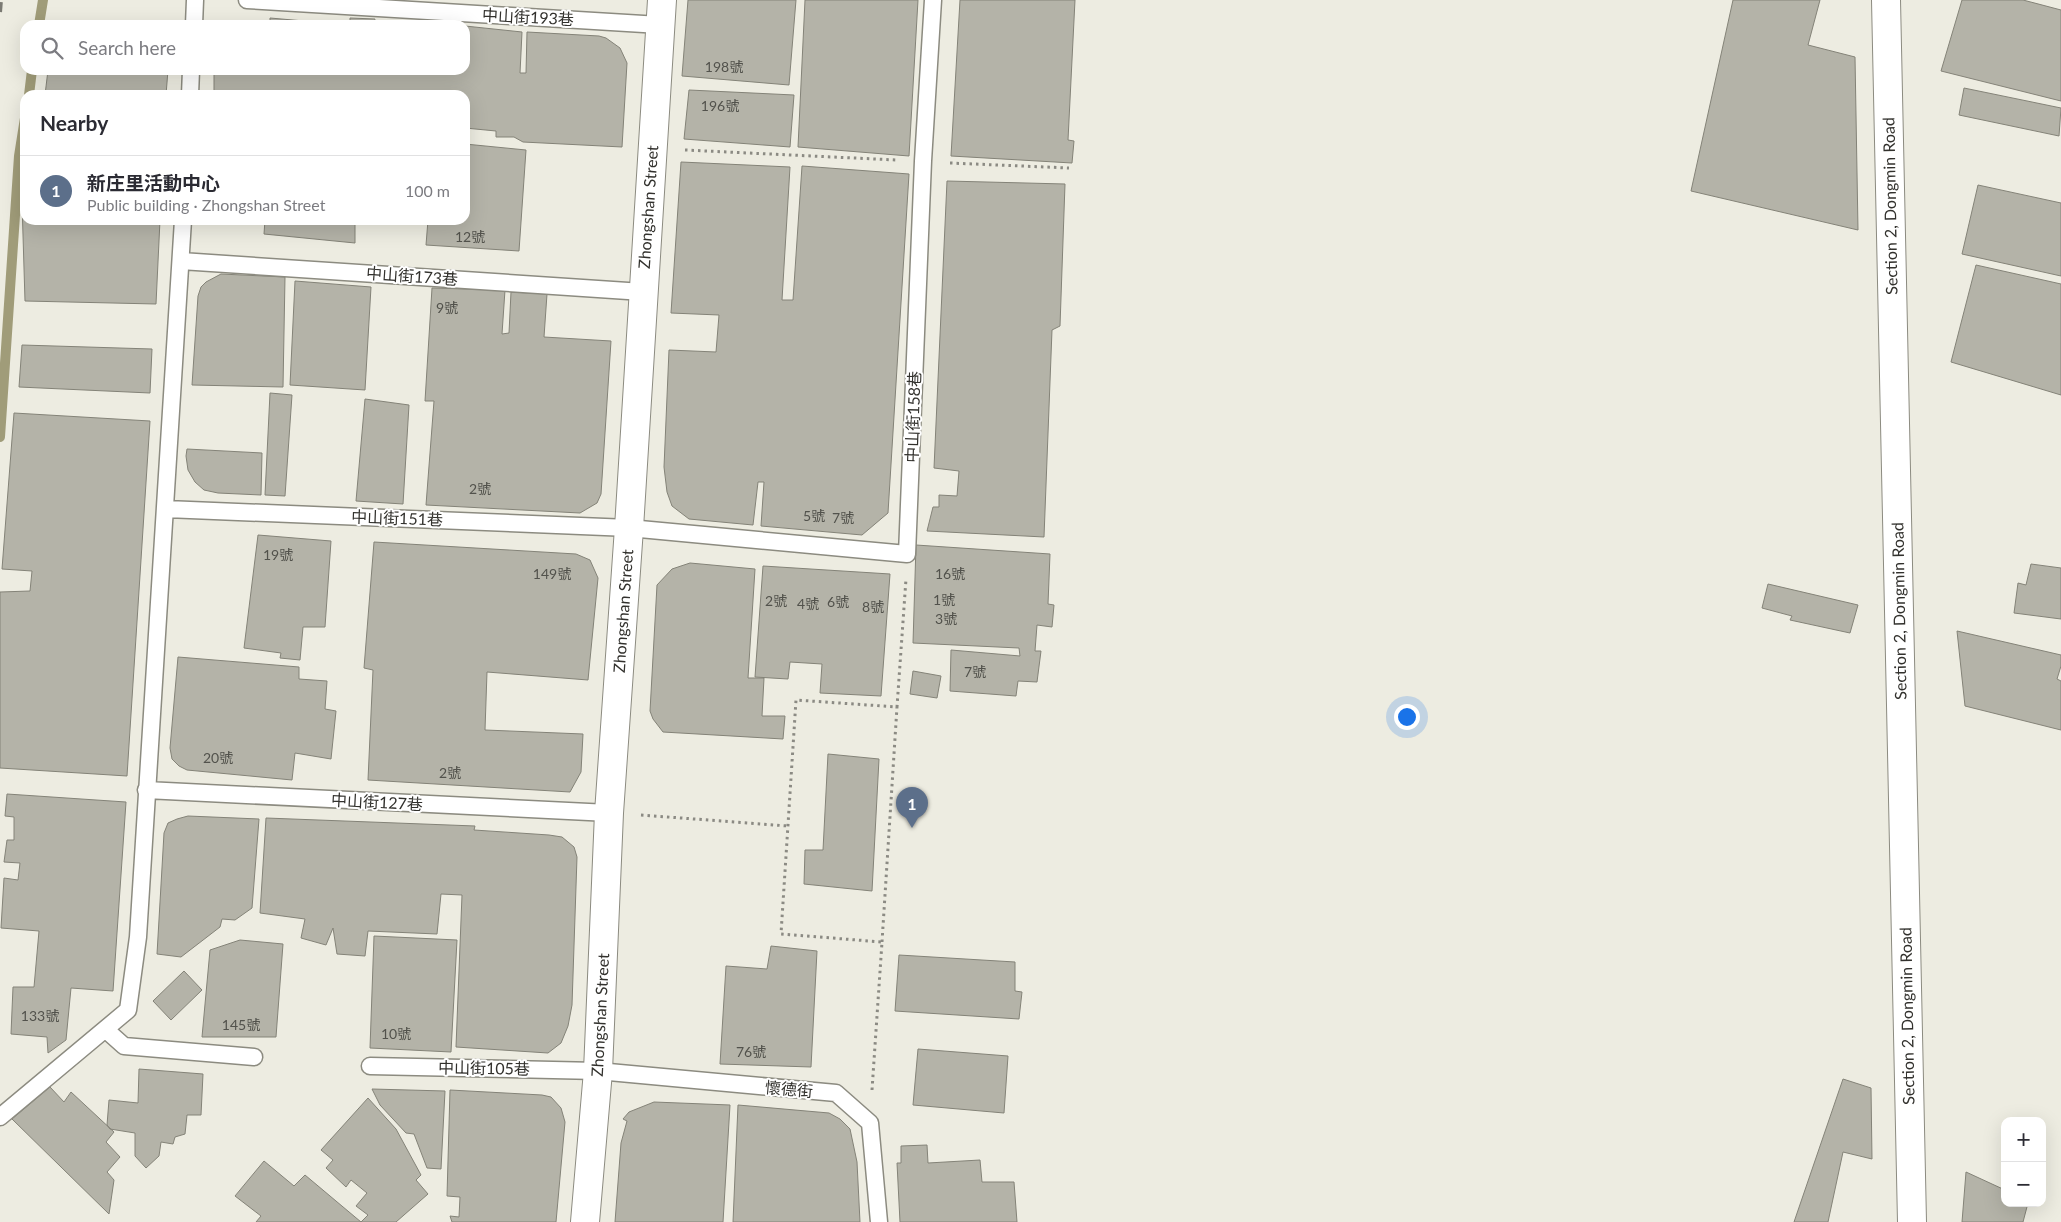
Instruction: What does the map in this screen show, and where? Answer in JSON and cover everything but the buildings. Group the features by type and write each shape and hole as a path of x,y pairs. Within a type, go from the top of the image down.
{"street":[{"name":"Section 2, Dongmin Road","path":"1886,0 1912,1222"},
{"name":"Zhongshan Street","path":"585,1222 598,1071 609,813 661,12"}],"lane":[{"path":"194,20 195,0"},
{"name":"中山街193巷","path":"247,0 661,12"},
{"name":"中山街158巷","path":"907,554 923,161 933,0"},
{"path":"190,90 192,75"},
{"path":"0,1117 128,1010 138,937 183,225"},
{"name":"中山街173巷","path":"181,261 642,292"},
{"name":"中山街151巷","path":"166,509 629,528"},
{"path":"629,528 907,554"},
{"name":"中山街127巷","path":"146,790 609,813"},
{"path":"105,1029 124,1046 254,1057"},
{"name":"中山街105巷","path":"370,1066 598,1071"},
{"name":"懷德街","path":"598,1071 836,1093 870,1123"},
{"path":"870,1123 880,1222"}],"path":[{"path":"652,149 1069,168"},
{"path":"870,1123 907,554"},
{"path":"882,942 781,934 796,700 897,707"},
{"path":"609,813 788,826"}],"waterway":[{"path":"40,20 43,0"},
{"path":"30,90 31,75"},
{"path":"0,437 20,150"}],"railway":[{"path":"0,12 1,0"}],"place":[{"name":"新庄里活動中心","path":"912,828"}]}
